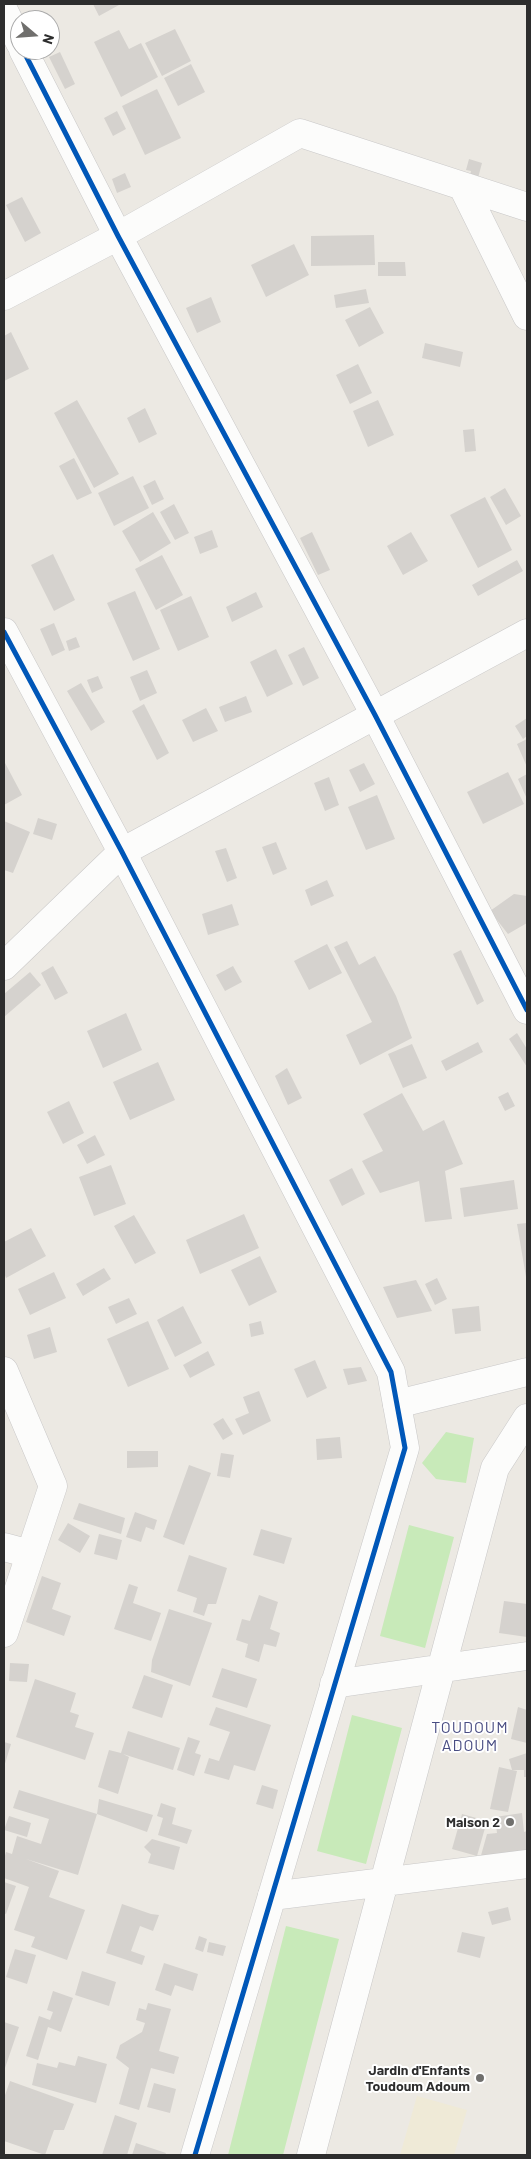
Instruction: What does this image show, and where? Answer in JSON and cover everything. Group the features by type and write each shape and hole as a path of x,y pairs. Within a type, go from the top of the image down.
{"street":[{"path":"4,11 10,23"},
{"path":"28,60 118,236 375,715 517,967 527,1010"},
{"path":"4,296 118,236 300,133 527,207"},
{"path":"463,187 527,316"},
{"path":"4,632 122,852 391,1372 405,1448 195,2155"},
{"path":"4,966 122,852 527,633"},
{"path":"4,1371 53,1486 4,1633"},
{"path":"397,1404 527,1372"},
{"path":"310,2155 496,1468 527,1418"},
{"path":"4,1547 30,1554"},
{"path":"334,1684 527,1656"},
{"path":"272,1896 527,1864"}],"shaded area":[{"path":"417,2096 467,2110 454,2155 400,2155"}],"green space":[{"path":"446,1432 474,1438 466,1483 436,1479 422,1463"},
{"path":"409,1525 454,1537 425,1648 380,1636"},
{"path":"352,1715 402,1728 366,1864 317,1851"},
{"path":"286,1926 339,1939 283,2155 228,2155"}],"building":[{"path":"93,4 118,4 119,5 99,16"},
{"path":"175,29 191,61 162,76 145,43"},
{"path":"119,30 129,49 141,43 158,77 121,97 94,42"},
{"path":"60,52 75,84 65,89 50,60 60,60"},
{"path":"191,64 205,92 178,106 164,78"},
{"path":"157,89 181,138 145,155 122,106"},
{"path":"117,111 126,129 113,136 104,118"},
{"path":"469,159 482,163 478,178 470,176 471,171 466,170"},
{"path":"125,173 131,187 117,193 112,179"},
{"path":"22,197 41,233 25,242 6,205"},
{"path":"374,235 375,265 311,266 311,236"},
{"path":"294,244 309,275 266,297 251,265"},
{"path":"378,262 405,262 406,276 378,276"},
{"path":"366,289 369,303 336,308 334,295"},
{"path":"211,297 221,322 197,333 186,308"},
{"path":"370,307 384,333 359,347 345,320"},
{"path":"11,332 29,369 4,381 4,336"},
{"path":"425,343 463,352 460,367 422,358"},
{"path":"358,364 372,393 350,404 336,375"},
{"path":"77,400 119,474 94,488 54,413"},
{"path":"378,400 394,435 368,447 353,411"},
{"path":"145,408 157,434 139,443 127,418"},
{"path":"474,429 476,451 465,452 463,430"},
{"path":"74,458 92,493 77,500 59,466"},
{"path":"133,476 149,508 114,526 98,493"},
{"path":"155,480 164,499 152,505 143,486"},
{"path":"505,488 521,516 506,525 490,497"},
{"path":"485,497 512,550 478,568 450,515"},
{"path":"174,504 189,533 175,540 160,512"},
{"path":"153,512 171,543 140,562 122,531"},
{"path":"212,530 218,547 200,554 194,537"},
{"path":"312,532 330,570 318,575 300,538"},
{"path":"411,532 428,561 403,575 387,546"},
{"path":"53,554 75,600 54,611 31,565"},
{"path":"162,555 183,595 156,610 135,569"},
{"path":"517,560 523,571 478,596 472,585"},
{"path":"135,591 160,649 133,661 107,603"},
{"path":"256,592 263,607 232,622 226,607"},
{"path":"191,596 209,637 178,651 160,610"},
{"path":"54,623 65,650 52,656 40,629"},
{"path":"76,637 80,647 69,651 66,641"},
{"path":"304,647 319,678 303,686 288,655"},
{"path":"276,649 293,684 267,697 250,662"},
{"path":"147,670 157,693 140,701 130,677"},
{"path":"98,676 103,688 92,693 87,680"},
{"path":"81,683 105,722 91,731 67,691"},
{"path":"246,696 252,712 225,722 219,707"},
{"path":"144,704 169,753 157,760 132,711"},
{"path":"206,708 218,731 193,742 182,720"},
{"path":"527,718 527,736 523,739 515,726"},
{"path":"527,739 527,767 517,744"},
{"path":"4,761 22,795 4,805"},
{"path":"364,763 375,784 360,792 349,770"},
{"path":"508,772 524,804 483,824 467,792"},
{"path":"527,774 527,799 518,779"},
{"path":"329,777 339,805 325,811 314,783"},
{"path":"377,795 395,839 366,850 348,807"},
{"path":"38,818 57,824 52,840 33,834"},
{"path":"4,821 30,832 13,873 4,870"},
{"path":"276,842 287,869 273,875 262,847"},
{"path":"226,848 237,878 227,882 215,851"},
{"path":"327,880 334,896 311,906 305,890"},
{"path":"514,894 527,896 527,923 508,934 490,911"},
{"path":"232,904 239,925 208,935 202,914"},
{"path":"347,941 359,965 375,956 396,996 412,1038 360,1065 346,1035 372,1022 334,947"},
{"path":"327,944 342,973 309,990 294,961"},
{"path":"461,950 484,1001 477,1005 453,954"},
{"path":"53,966 68,993 55,1000 41,973"},
{"path":"233,966 242,982 225,991 216,975"},
{"path":"30,972 41,985 4,1017 4,994"},
{"path":"126,1013 142,1050 103,1068 87,1031"},
{"path":"517,1033 527,1049 527,1067 509,1039"},
{"path":"478,1042 483,1052 446,1071 441,1061"},
{"path":"412,1044 427,1078 403,1088 388,1054"},
{"path":"158,1062 175,1100 130,1120 113,1082"},
{"path":"287,1068 302,1098 288,1105 275,1076"},
{"path":"508,1092 515,1106 505,1111 498,1097"},
{"path":"402,1093 423,1131 444,1120 463,1164 445,1171 452,1219 425,1222 419,1181 380,1193 362,1161 383,1151 363,1114"},
{"path":"69,1101 84,1133 63,1144 47,1112"},
{"path":"95,1135 105,1155 87,1164 77,1145"},
{"path":"111,1165 126,1204 94,1216 79,1177"},
{"path":"352,1168 365,1194 342,1206 329,1180"},
{"path":"514,1180 518,1209 464,1217 460,1188"},
{"path":"244,1214 259,1248 200,1274 186,1240"},
{"path":"134,1215 156,1253 135,1264 114,1226"},
{"path":"527,1223 527,1277 526,1277 517,1224"},
{"path":"31,1228 46,1256 6,1278 4,1273 4,1242"},
{"path":"260,1256 277,1292 249,1306 231,1270"},
{"path":"104,1268 111,1279 83,1296 76,1284"},
{"path":"54,1272 66,1298 30,1315 18,1289"},
{"path":"437,1278 447,1299 435,1305 425,1284"},
{"path":"416,1280 432,1311 397,1318 383,1287"},
{"path":"129,1298 137,1314 116,1324 108,1307"},
{"path":"183,1306 202,1343 175,1357 157,1320"},
{"path":"479,1306 481,1331 455,1334 452,1309"},
{"path":"148,1321 169,1369 128,1387 107,1339"},
{"path":"261,1321 264,1334 251,1337 249,1324"},
{"path":"50,1327 57,1352 34,1359 27,1335"},
{"path":"208,1351 215,1365 190,1378 183,1365"},
{"path":"315,1360 327,1388 307,1398 294,1369"},
{"path":"361,1367 367,1381 348,1385 343,1369"},
{"path":"259,1391 271,1421 243,1435 235,1419 249,1413 243,1397"},
{"path":"223,1418 233,1434 223,1440 213,1424"},
{"path":"340,1437 342,1458 317,1460 316,1439"},
{"path":"127,1451 158,1451 158,1467 127,1468"},
{"path":"221,1453 234,1455 230,1478 217,1476"},
{"path":"189,1465 211,1473 184,1545 163,1537"},
{"path":"79,1503 125,1518 121,1534 73,1519"},
{"path":"135,1512 157,1520 154,1530 146,1527 141,1542 126,1537"},
{"path":"68,1523 90,1536 80,1553 58,1540"},
{"path":"261,1529 292,1538 284,1564 253,1555"},
{"path":"99,1534 122,1540 117,1560 94,1554"},
{"path":"189,1555 227,1568 216,1604 208,1604 204,1616 193,1612 197,1598 177,1591"},
{"path":"42,1576 61,1583 52,1609 71,1616 64,1636 26,1622"},
{"path":"129,1584 138,1587 133,1603 161,1613 151,1641 114,1629"},
{"path":"259,1595 278,1602 270,1629 280,1633 276,1647 264,1644 259,1662 245,1657 248,1644 236,1640 242,1619 250,1621"},
{"path":"504,1601 527,1604 527,1637 499,1633"},
{"path":"169,1609 212,1623 190,1686 151,1672 152,1660"},
{"path":"10,1663 29,1664 27,1682 9,1681"},
{"path":"222,1668 257,1679 247,1708 212,1697"},
{"path":"144,1675 173,1685 162,1718 132,1708"},
{"path":"35,1679 76,1693 70,1712 79,1715 75,1727 94,1733 85,1760 16,1737"},
{"path":"216,1707 271,1725 255,1771 234,1765 229,1780 204,1773 209,1758 219,1761 230,1732 209,1725"},
{"path":"518,1707 527,1710 527,1743 511,1739"},
{"path":"128,1731 180,1748 173,1770 123,1754 129,1757 118,1794 98,1787 109,1750 121,1753"},
{"path":"188,1737 200,1741 195,1753 201,1755 194,1776 177,1770"},
{"path":"4,1742 11,1744 4,1767"},
{"path":"527,1753 527,1777 524,1777 524,1770 512,1770 509,1759"},
{"path":"499,1767 517,1771 508,1812 490,1809"},
{"path":"262,1785 278,1790 273,1809 256,1804"},
{"path":"19,1790 97,1814 78,1875 26,1859 59,1871 49,1897 85,1910 67,1960 31,1947 35,1937 14,1930 29,1887 4,1878 6,1852 12,1854 17,1836 41,1844 49,1819 13,1808"},
{"path":"99,1799 153,1815 147,1832 97,1814"},
{"path":"161,1803 176,1808 172,1824 192,1830 187,1844 158,1835 163,1818 157,1816"},
{"path":"522,1813 524,1832 527,1831 527,1853 480,1859 487,1834 497,1833 495,1817"},
{"path":"462,1814 487,1821 477,1856 452,1849"},
{"path":"9,1816 31,1823 27,1837 4,1830"},
{"path":"152,1839 180,1847 174,1870 148,1863 151,1854 144,1847"},
{"path":"4,1882 16,1886 6,1914 4,1913"},
{"path":"122,1904 159,1915 153,1931 140,1926 131,1951 145,1956 142,1965 106,1953"},
{"path":"508,1907 511,1920 492,1925 488,1912"},
{"path":"462,1932 485,1937 480,1958 457,1952"},
{"path":"199,1936 207,1939 203,1952 195,1949"},
{"path":"209,1942 226,1946 223,1956 207,1952"},
{"path":"15,1949 36,1955 27,1984 6,1977"},
{"path":"164,1963 198,1974 193,1991 175,1985 171,1996 155,1990"},
{"path":"82,1971 116,1982 109,2006 75,1995"},
{"path":"53,1991 73,1998 61,2032 48,2027 38,2060 26,2056 39,2016 50,2020 53,2012 47,2010"},
{"path":"148,2003 171,2009 159,2051 179,2057 174,2074 151,2068 139,2110 119,2104 129,2068 116,2058 120,2045 142,2032 145,2023 136,2020 139,2008 146,2010"},
{"path":"4,2022 19,2027 4,2071"},
{"path":"78,2056 107,2064 96,2103 32,2085 37,2063 57,2068 59,2062 75,2066"},
{"path":"10,2081 74,2104 64,2130 54,2130 45,2155 4,2141 4,2098"},
{"path":"154,2083 176,2089 170,2113 147,2107"},
{"path":"115,2115 137,2123 127,2155 102,2155"},
{"path":"136,2143 166,2153 165,2155 132,2155"}],"cycle path":[{"path":"28,60 118,236 375,715 527,1010"},
{"path":"4,632 122,852 391,1372 405,1448 195,2155"}],"place":[{"name":"Maison 2","path":"510,1822"},
{"name":"Jardin d'Enfants Toudoum Adoum","path":"480,2078"}],"district":[{"name":"TOUDOUM ADOUM","path":"470,1737"}]}
